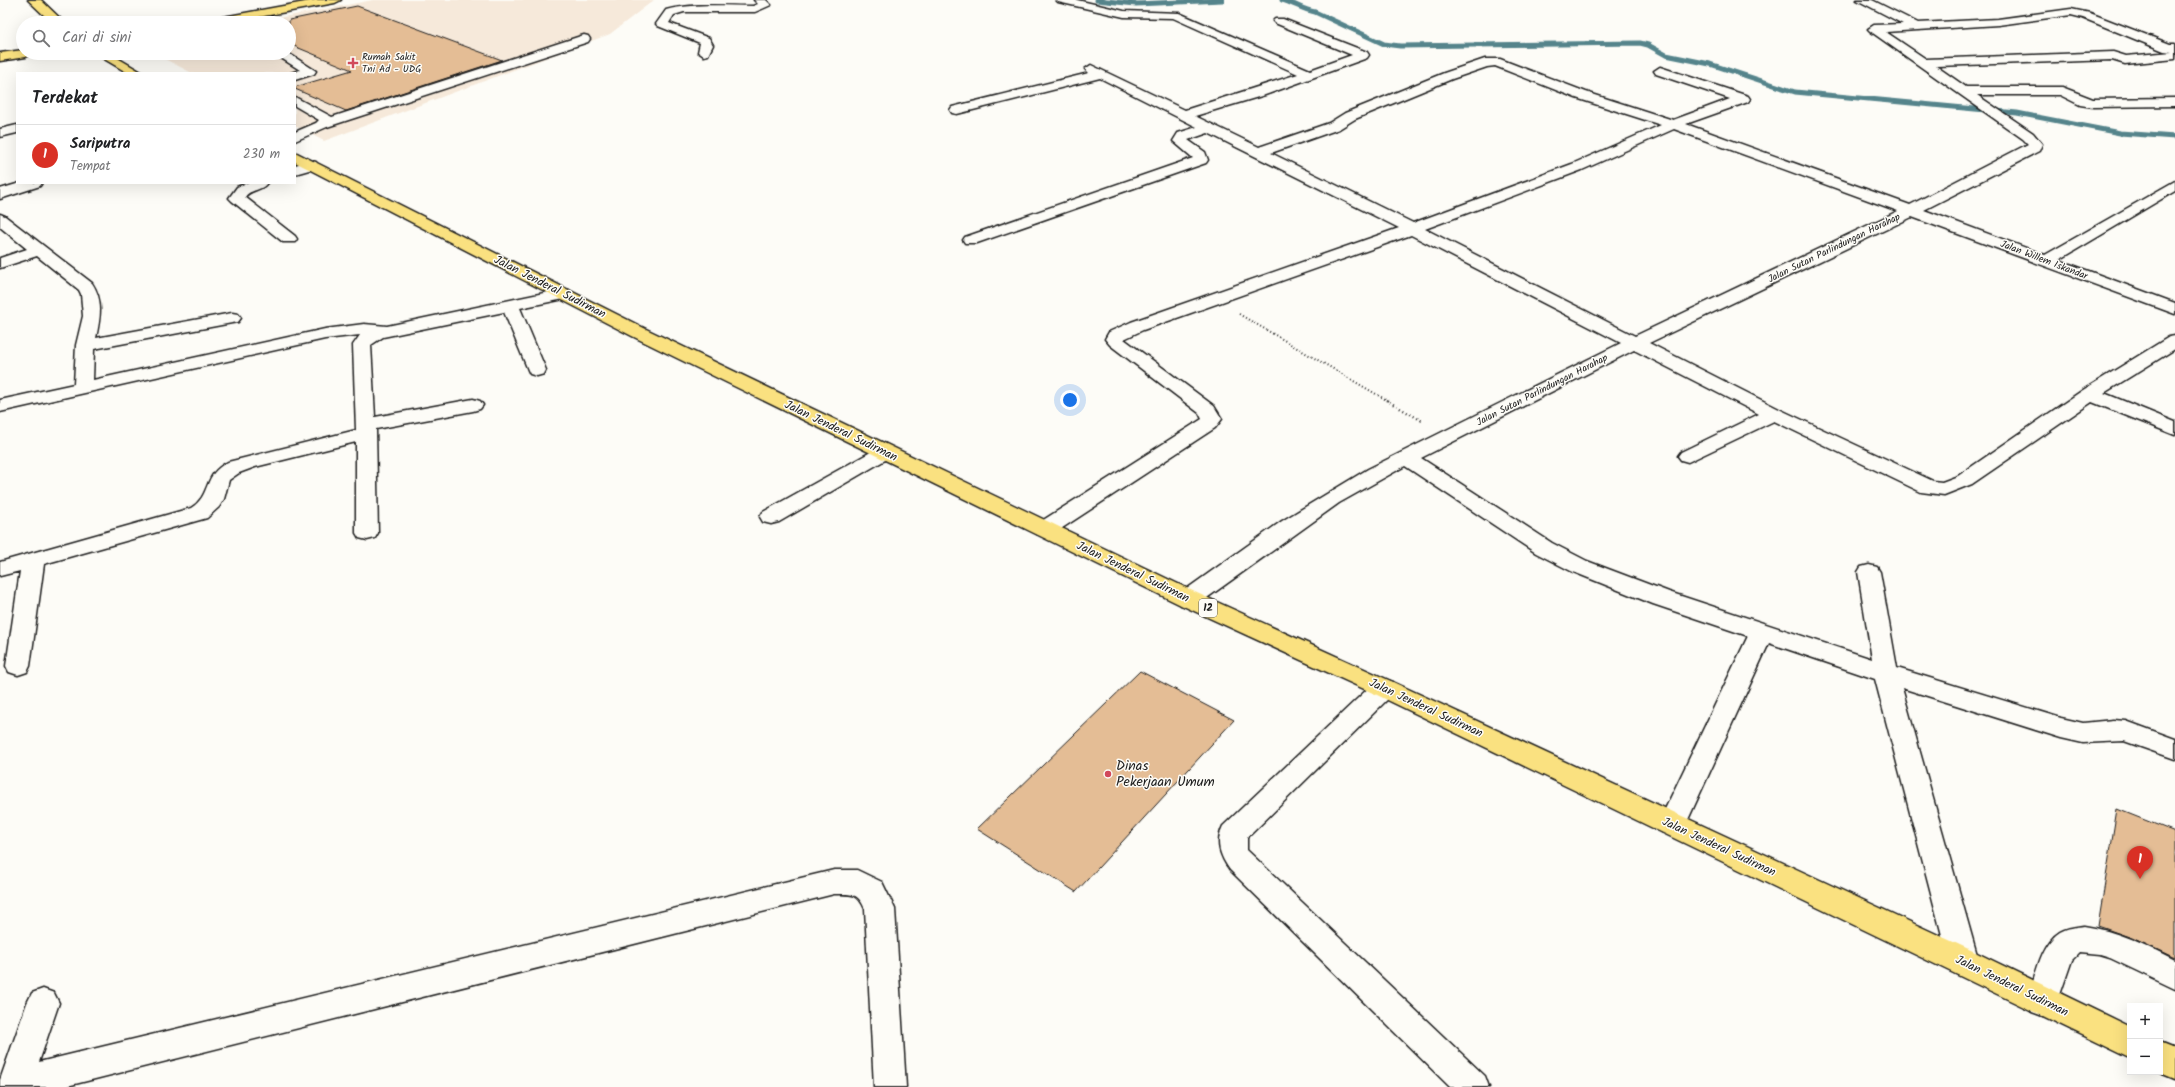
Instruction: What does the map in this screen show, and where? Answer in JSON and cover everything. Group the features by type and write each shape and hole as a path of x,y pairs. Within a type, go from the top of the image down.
{"main road":[{"path":"34,0 51,16"},
{"path":"246,16 334,0"},
{"path":"0,57 16,55"},
{"path":"113,60 135,72"},
{"name":"Jalan Jenderal Sudirman","path":"300,164 638,332 1189,599 1384,688 1964,962 2043,1002 2127,1042"},
{"path":"2163,1058 2175,1064"}],"street":[{"path":"704,52 707,45 705,41 662,24 670,12 680,9 755,9 765,5 760,0"},
{"path":"1062,0 1124,14 1175,15 1309,74"},
{"path":"1863,0 1917,27"},
{"path":"2054,2 2077,13"},
{"name":"Jalan Sutan Parlindungan Harahap","path":"1189,599 1332,498 1407,458 1634,344 1913,210 2034,148 2035,144 2028,136 1874,29 1998,22 2054,13 2077,13 2173,50"},
{"path":"1184,115 1260,92 1363,54 1279,21"},
{"path":"296,137 324,124 584,39"},
{"path":"1922,63 2114,56 2124,60 2173,50"},
{"path":"291,60 310,71 296,76"},
{"name":"Jalan Willem Iskandar","path":"1260,152 1334,126 1354,114 1488,62 1500,63 1581,95 1674,124 1913,210 2175,309"},
{"path":"957,110 1096,71 1260,152 1634,344 1774,414 1919,484 1944,489 1965,480 2090,394 2175,341"},
{"path":"1045,529 1208,424 1212,419 1207,410 1116,342 1114,338 1137,326 1414,230 1577,167 1674,124 1743,98 1660,71"},
{"path":"1964,91 2062,91 2084,102 2093,103 2175,102"},
{"path":"296,102 326,117 324,124"},
{"path":"971,240 1201,160 1200,155 1180,141 1183,136 1209,128"},
{"path":"0,133 16,129"},
{"path":"0,194 32,184"},
{"path":"257,184 242,190 237,198 289,240"},
{"path":"2047,261 2175,185"},
{"path":"0,219 86,287 91,296 93,303 92,322 85,345 83,389"},
{"path":"0,263 39,250"},
{"path":"367,533 366,430 362,345 373,335 386,331 563,294"},
{"path":"510,305 537,370"},
{"path":"85,345 232,318"},
{"path":"0,406 83,389 325,334 364,329 386,331"},
{"path":"2090,394 2175,429"},
{"path":"0,569 200,513 214,500 219,482 223,476 239,465 366,430 474,405"},
{"path":"1688,456 1774,414"},
{"path":"771,517 885,452"},
{"path":"1407,458 1544,548 1565,559 1661,598 1886,673 2077,732 2126,731 2175,749"},
{"path":"18,666 32,560"},
{"path":"1869,572 1886,673 1964,962"},
{"path":"1672,824 1762,632"},
{"path":"1384,688 1234,834 1233,852 1240,862 1472,1087"},
{"path":"15,1085 834,882 857,882 872,891 880,908 890,1087"},
{"path":"2043,1002 2062,949 2069,942 2085,939 2102,941 2175,975"},
{"path":"15,1085 43,1003"}],"path":[{"path":"1214,299 1449,437"}],"shaded area":[{"name":"Rumah Sakit Tni Ad - UDG","path":"373,0 654,0 610,34 324,141 296,127 296,72 190,72 167,60 296,60 296,16 289,16"}],"building":[{"path":"357,6 502,60 346,111 296,89 296,87 352,70 296,47 296,19"},
{"name":"Dinas Pekerjaan Umum","path":"1140,671 1234,720 1076,892 977,829"},
{"path":"2117,809 2175,832 2175,958 2132,938 2098,926"}],"waterway":[{"path":"1097,0 1136,4 1222,0"},
{"path":"1282,0 1315,12 1384,44 1400,46 1640,43 1648,45 1666,55 1710,64 1795,92 2017,113 2120,133 2175,137"}],"place":[{"name":"Rumah Sakit Tni Ad - UDG","path":"353,63"},
{"name":"Dinas Pekerjaan Umum","path":"1108,774"},
{"name":"Sariputra","path":"2140,879"}]}
